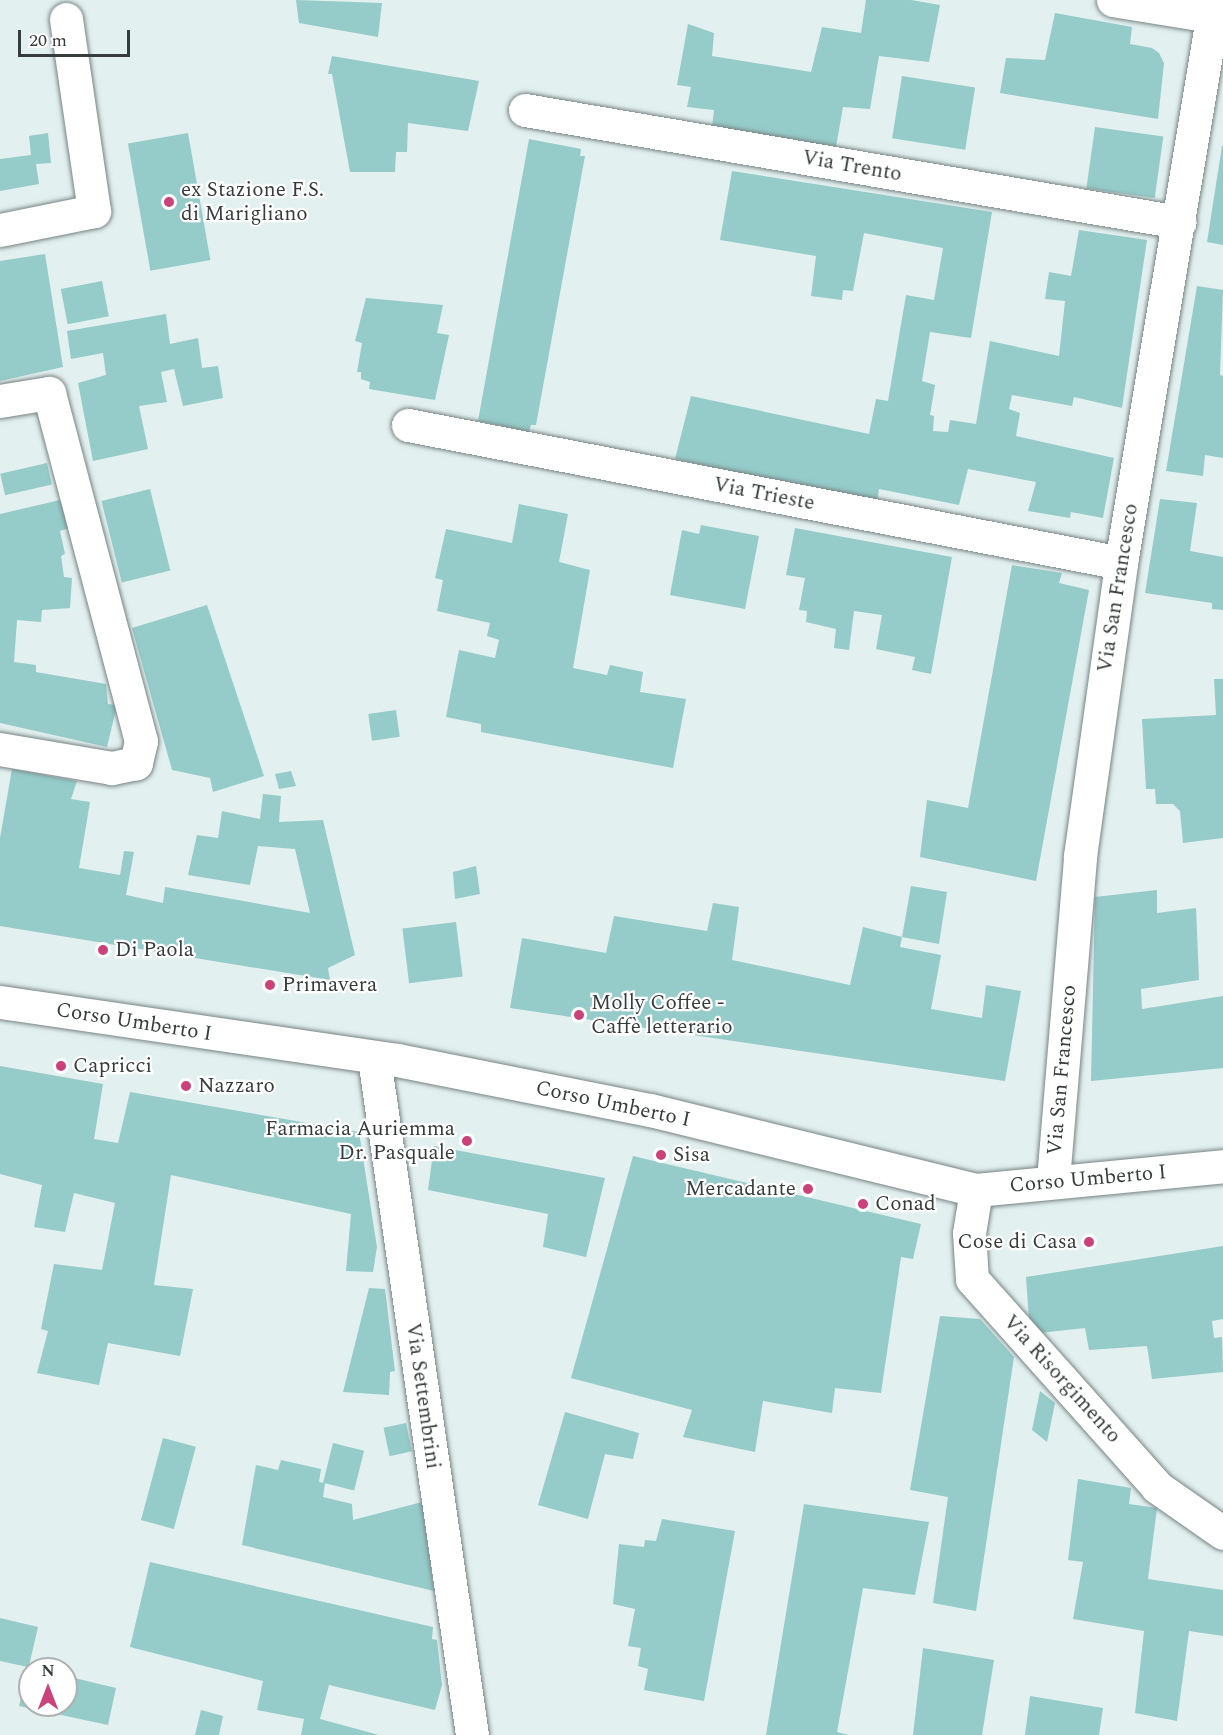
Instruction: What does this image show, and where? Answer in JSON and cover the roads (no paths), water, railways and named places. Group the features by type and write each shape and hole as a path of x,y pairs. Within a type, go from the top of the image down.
{"street":[{"path":"1113,0 1213,8"},
{"name":"Via San Francesco","path":"1053,1180 1080,856 1120,563 1179,222 1213,8"},
{"path":"0,230 49,222 94,211 66,19"},
{"name":"Via Trento","path":"525,110 1179,222"},
{"path":"0,401 49,393 141,741 136,763 112,768 0,749"},
{"name":"Via Trieste","path":"408,425 1120,563"},
{"name":"Corso Umberto I","path":"0,1002 374,1058 650,1110 976,1190 1053,1180 1223,1166"},
{"name":"Via Settembrini","path":"374,1058 472,1735"},
{"name":"Via Risorgimento","path":"976,1190 969,1233 972,1279 1157,1487 1223,1533"}],"place":[{"name":"ex Stazione F.S. di Marigliano","path":"169,202"},
{"name":"Di Paola","path":"103,950"},
{"name":"Primavera","path":"270,985"},
{"name":"Molly Coffee - Caffè letterario","path":"579,1015"},
{"name":"Capricci","path":"61,1066"},
{"name":"Nazzaro","path":"186,1086"},
{"name":"Farmacia Auriemma Dr. Pasquale","path":"467,1141"},
{"name":"Sisa","path":"661,1155"},
{"name":"Mercadante","path":"808,1189"},
{"name":"Conad","path":"863,1204"},
{"name":"Cose di Casa","path":"1089,1242"}]}
